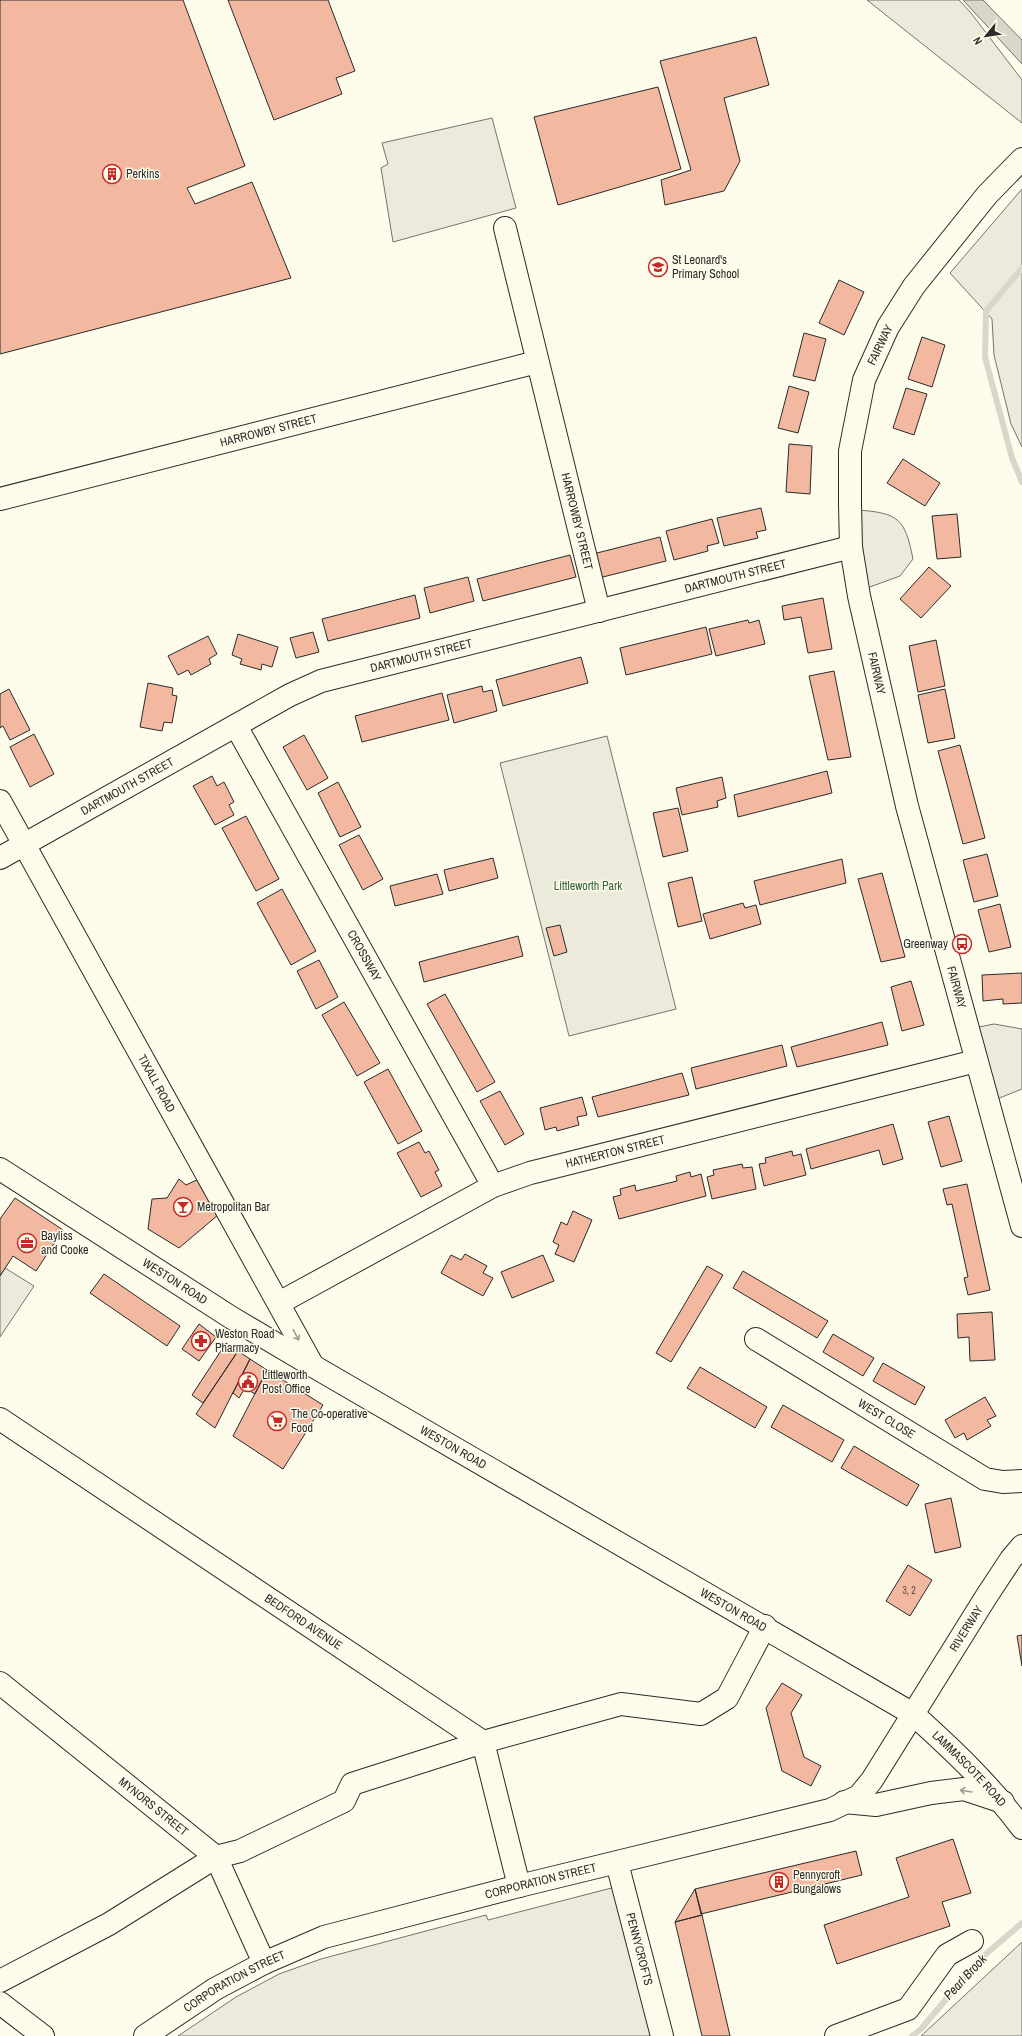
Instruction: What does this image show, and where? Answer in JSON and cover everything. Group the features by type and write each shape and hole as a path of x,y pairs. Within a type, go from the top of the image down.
{"main road":[{"name":"FAIRWAY","path":"1022,159 987,195 914,286 888,328 864,380 850,451 851,547 859,596 907,806 1022,1226"},
{"name":"HARROWBY STREET","path":"505,228 599,612"},
{"name":"HARROWBY STREET","path":"0,499 537,362"},
{"name":"DARTMOUTH STREET","path":"0,858 290,695 321,681 599,612 851,547"},
{"name":"CROSSWAY","path":"236,726 493,1186"},
{"name":"TIXALL ROAD","path":"0,801 180,1130 313,1366"},
{"name":"HATHERTON STREET","path":"279,1304 493,1186 530,1173 976,1061"},
{"name":"WESTON ROAD","path":"0,1168 232,1318 765,1626 913,1714"},
{"name":"WEST CLOSE","path":"756,1339 985,1479 1002,1482 1022,1481"},
{"name":"BEDFORD AVENUE","path":"0,1419 483,1742"},
{"name":"RIVERWAY","path":"913,1714 986,1597 1011,1559 1022,1546"},
{"path":"0,1981 109,1924 216,1857 240,1851 344,1801 352,1784 483,1742 621,1704 701,1714 727,1698 765,1626"},
{"name":"MYNORS STREET","path":"0,1683 216,1857 264,1963"},
{"name":"CORPORATION STREET","path":"145,2036 215,1989 264,1963 324,1937 519,1886 830,1810 859,1796 872,1780 913,1714"},
{"name":"LAMMASCOTE ROAD","path":"913,1714 961,1756 1003,1802 1022,1828"},
{"path":"483,1742 519,1886"},
{"path":"844,1802 876,1805 931,1793 964,1790 1003,1802"},
{"name":"PENNYCROFTS","path":"617,1863 662,2036"},
{"path":"836,2036 908,2008 948,1955 972,1941"},
{"path":"0,2003 44,2036"}],"green space":[{"path":"867,0 959,0 971,13 1022,80 1022,123"},
{"path":"492,118 516,208 393,242 381,168 388,164 382,143"},
{"path":"1022,189 1022,447 1011,424 994,355 992,319 950,273"},
{"path":"858,510 883,513 898,521 907,535 913,559 900,576 867,588"},
{"name":"Littleworth Park","path":"607,736 676,1009 569,1036 500,763"},
{"path":"994,1024 1022,1029 1022,1089 992,1101 974,1028"},
{"path":"623,1885 662,2032 648,2036 178,2036 236,1997 279,1974 321,1959 486,1915 488,1920"},
{"path":"1022,1942 1022,2036 921,2036"}],"shaded area":[{"path":"963,0 983,0 1022,40 1022,64"},
{"path":"5,1268 34,1286 0,1337 0,1276"}],"building":[{"name":"Perkins","path":"0,0 183,0 245,166 187,188 195,204 252,182 291,278 0,354"},
{"path":"228,0 328,0 355,71 336,78 342,94 274,120"},
{"path":"756,37 769,85 724,98 740,161 724,191 665,205 661,180 691,170 660,61"},
{"path":"658,87 681,169 558,205 534,117"},
{"path":"839,280 864,292 844,335 819,323"},
{"path":"804,333 826,339 815,381 793,376"},
{"path":"922,337 945,345 932,387 908,379"},
{"path":"789,386 809,392 798,433 778,428"},
{"path":"906,388 927,394 914,435 893,428"},
{"path":"789,444 812,446 810,494 786,492"},
{"path":"903,459 940,483 925,506 887,483"},
{"path":"761,508 766,530 756,532 758,538 724,546 717,518"},
{"path":"957,514 961,557 937,559 932,516"},
{"path":"712,519 719,543 707,546 708,551 674,560 666,531"},
{"path":"660,537 666,561 599,578 593,554"},
{"path":"570,555 576,577 483,601 477,579"},
{"path":"929,567 951,586 921,618 900,599"},
{"path":"468,577 474,601 430,613 424,588"},
{"path":"415,595 420,618 328,641 322,619"},
{"path":"823,598 832,649 808,653 801,617 784,620 782,606"},
{"path":"748,620 749,623 759,620 765,644 716,656 709,629"},
{"path":"706,627 712,654 626,675 620,648"},
{"path":"313,632 319,652 296,658 290,638"},
{"path":"238,634 278,647 272,667 262,664 261,670 240,664 242,659 232,655"},
{"path":"208,636 217,654 209,659 211,664 191,675 188,670 178,675 168,656"},
{"path":"936,640 945,686 918,692 909,646"},
{"path":"581,657 588,683 503,706 496,680"},
{"path":"834,671 851,757 828,760 809,676"},
{"path":"148,683 173,688 172,695 177,696 172,723 164,722 162,731 140,727"},
{"path":"482,686 483,692 492,690 497,711 454,723 447,695"},
{"path":"9,689 30,730 10,740 3,726 0,728 0,694"},
{"path":"945,689 955,738 928,743 918,695"},
{"path":"442,693 449,720 362,742 355,716"},
{"path":"34,734 54,774 30,787 10,747"},
{"path":"304,735 328,778 307,790 283,747"},
{"path":"960,745 985,838 963,844 938,751"},
{"path":"827,771 832,793 738,817 734,795"},
{"path":"212,776 217,786 224,782 234,802 229,805 234,815 215,825 193,786"},
{"path":"722,777 726,798 717,801 718,807 682,815 676,788"},
{"path":"338,782 361,827 340,837 318,793"},
{"path":"678,808 688,851 663,857 653,813"},
{"path":"246,816 279,879 256,891 222,828"},
{"path":"359,835 383,879 363,890 339,845"},
{"path":"987,854 998,896 974,902 963,860"},
{"path":"493,858 498,878 449,891 444,870"},
{"path":"842,859 846,883 760,905 754,881"},
{"path":"882,873 905,957 881,962 858,879"},
{"path":"437,874 443,894 395,906 390,886"},
{"path":"692,877 702,921 678,927 668,883"},
{"path":"282,889 316,951 291,965 257,903"},
{"path":"743,903 745,908 756,905 761,924 710,939 703,914"},
{"path":"1000,904 1011,947 989,952 978,910"},
{"path":"560,925 567,952 554,956 546,928"},
{"path":"518,936 523,956 424,982 419,962"},
{"path":"319,960 338,997 316,1009 297,971"},
{"path":"1022,973 1022,1003 1003,1004 1003,999 983,1001 982,975"},
{"path":"911,981 924,1025 902,1031 891,987"},
{"path":"445,994 495,1082 477,1092 427,1004"},
{"path":"344,1002 380,1063 357,1076 322,1015"},
{"path":"882,1022 888,1045 797,1067 791,1047"},
{"path":"782,1045 787,1066 696,1089 691,1068"},
{"path":"388,1069 422,1131 398,1144 364,1082"},
{"path":"682,1073 689,1095 598,1117 592,1097"},
{"path":"500,1091 524,1134 505,1145 480,1101"},
{"path":"582,1097 587,1115 577,1117 579,1125 557,1131 556,1127 545,1130 540,1108"},
{"path":"949,1116 962,1161 941,1167 928,1122"},
{"path":"893,1124 903,1159 883,1165 879,1150 811,1169 806,1149"},
{"path":"419,1142 425,1153 429,1151 439,1170 435,1172 442,1186 421,1197 397,1153"},
{"path":"792,1151 793,1156 801,1154 806,1175 764,1186 759,1164 766,1163 765,1158"},
{"path":"742,1164 743,1168 752,1167 756,1189 712,1199 707,1177 714,1175 713,1170"},
{"path":"690,1172 691,1177 701,1174 706,1196 619,1219 613,1197 621,1195 620,1189 635,1185 636,1191 677,1181 676,1176"},
{"name":"Metropolitan Bar","path":"201,1178 218,1215 179,1248 148,1229 152,1199 167,1198 179,1179 186,1185"},
{"path":"967,1184 990,1290 968,1295 964,1278 968,1277 952,1204 947,1205 943,1189"},
{"name":"Bayliss and Cooke","path":"15,1198 63,1230 36,1271 13,1256 0,1276 0,1219"},
{"path":"573,1211 592,1220 574,1262 555,1254 559,1245 553,1242 561,1222 567,1225"},
{"path":"465,1254 487,1266 483,1273 493,1278 483,1296 441,1273 451,1255 461,1260"},
{"path":"543,1255 554,1281 512,1298 501,1272"},
{"path":"707,1266 723,1275 671,1362 656,1353"},
{"path":"743,1271 828,1321 817,1338 733,1288"},
{"path":"104,1274 180,1326 167,1346 90,1293"},
{"path":"992,1312 995,1360 970,1361 969,1337 958,1338 957,1314"},
{"path":"199,1324 216,1337 199,1361 182,1349"},
{"path":"833,1334 874,1358 863,1376 823,1352"},
{"path":"226,1343 238,1351 203,1403 192,1395"},
{"path":"238,1351 250,1359 215,1428 196,1414"},
{"path":"250,1359 267,1370 255,1394 245,1388 239,1398 233,1393"},
{"path":"883,1363 925,1387 915,1405 873,1381"},
{"path":"700,1367 767,1407 755,1428 687,1388"},
{"name":"The Co-operative Food","path":"267,1370 323,1405 283,1469 233,1436"},
{"path":"985,1397 996,1416 987,1420 991,1426 967,1440 964,1433 955,1438 945,1420"},
{"path":"783,1405 844,1440 832,1462 771,1427"},
{"path":"854,1446 919,1485 907,1506 841,1468"},
{"path":"951,1498 961,1547 935,1553 925,1504"},
{"path":"908,1565 932,1580 910,1616 886,1601"},
{"path":"1022,1635 1022,1666 1017,1636"},
{"path":"782,1683 802,1695 791,1713 804,1757 821,1766 811,1786 782,1771 766,1708"},
{"path":"953,1839 971,1893 942,1902 950,1926 837,1964 824,1925 909,1897 896,1858"},
{"name":"Pennycroft Bungalows","path":"856,1851 862,1875 701,1914 695,1889"},
{"path":"695,1889 702,1915 675,1922"},
{"path":"702,1915 730,2036 702,2036 675,1922"}],"waterway":[{"path":"1022,268 986,311 985,357 1012,458 1022,482"},
{"name":"Pearl Brook","path":"912,2036 921,2029 980,1959 1022,1923"}],"place":[{"name":"Perkins","path":"112,174"},
{"name":"St Leonard's Primary School","path":"658,267"},
{"name":"Greenway","path":"962,944"},
{"name":"Metropolitan Bar","path":"183,1207"},
{"name":"Bayliss and Cooke","path":"27,1243"},
{"name":"Weston Road Pharmacy","path":"201,1341"},
{"name":"Littleworth Post Office","path":"248,1382"},
{"name":"The Co-operative Food","path":"277,1421"},
{"name":"Pennycroft Bungalows","path":"779,1882"}]}
